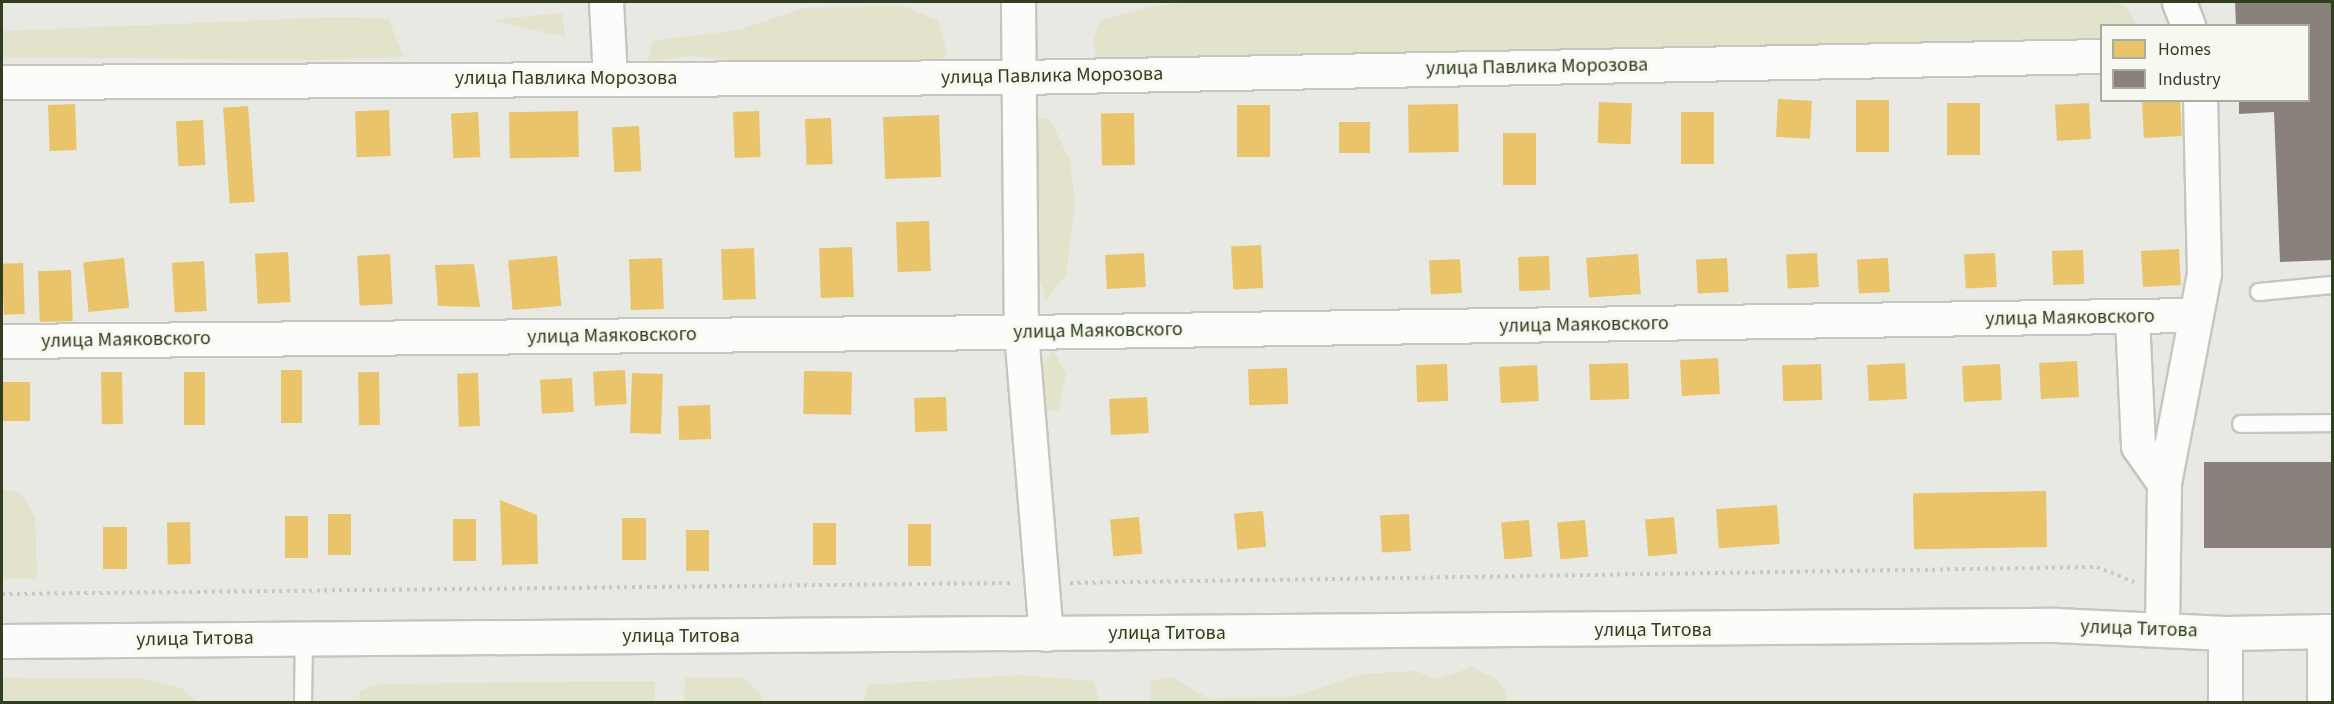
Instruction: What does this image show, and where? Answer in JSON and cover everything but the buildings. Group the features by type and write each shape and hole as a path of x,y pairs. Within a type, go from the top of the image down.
{"street":[{"path":"606,2 610,78"},
{"path":"1018,2 1021,332 1046,634"},
{"path":"2179,2 2187,24"},
{"name":"улица Павлика Морозова","path":"2,82 1019,77 2100,56"},
{"path":"2162,628 2164,483 2194,315 2204,273 2200,102"},
{"name":"улица Маяковского","path":"2,341 1021,332 2132,318 2194,315"},
{"path":"2132,318 2138,446 2164,483"},
{"name":"улица Титова","path":"2,641 2056,626 2162,628 2226,633 2328,631"},
{"path":"2324,702 2328,631"},
{"path":"2225,702 2226,633"}],"lane":[{"path":"2259,292 2332,285"},
{"path":"2241,424 2332,423"},
{"path":"303,702 304,637"}],"path":[{"path":"2,594 1041,583 2097,567 2161,593"}],"green space":[{"path":"1189,2 2115,2 2127,8 2135,24 2100,24 2100,49 1097,61 1093,42 1100,21 1148,7"},
{"path":"903,6 938,21 948,55 924,66 862,71 689,56 648,62 652,41 738,30 804,8"},
{"path":"562,13 565,37 491,20"},
{"path":"341,17 389,19 403,57 308,60 2,57 2,31"},
{"path":"1033,117 1050,119 1070,161 1075,202 1066,275 1046,300 1033,258"},
{"path":"1053,350 1066,373 1058,411 1041,411 1037,372"},
{"path":"2,489 21,493 35,517 37,579 2,579"},
{"path":"1472,667 1498,680 1505,690 1507,702 1151,702 1150,681 1171,677 1210,699 1295,696 1364,674 1415,671 1438,679"},
{"path":"1018,675 1094,681 1099,702 863,702 868,685"},
{"path":"2,678 145,679 184,689 197,702 2,702"},
{"path":"685,678 743,678 760,694 763,702 684,702"},
{"path":"655,681 655,702 359,702 360,690 381,684"}]}
